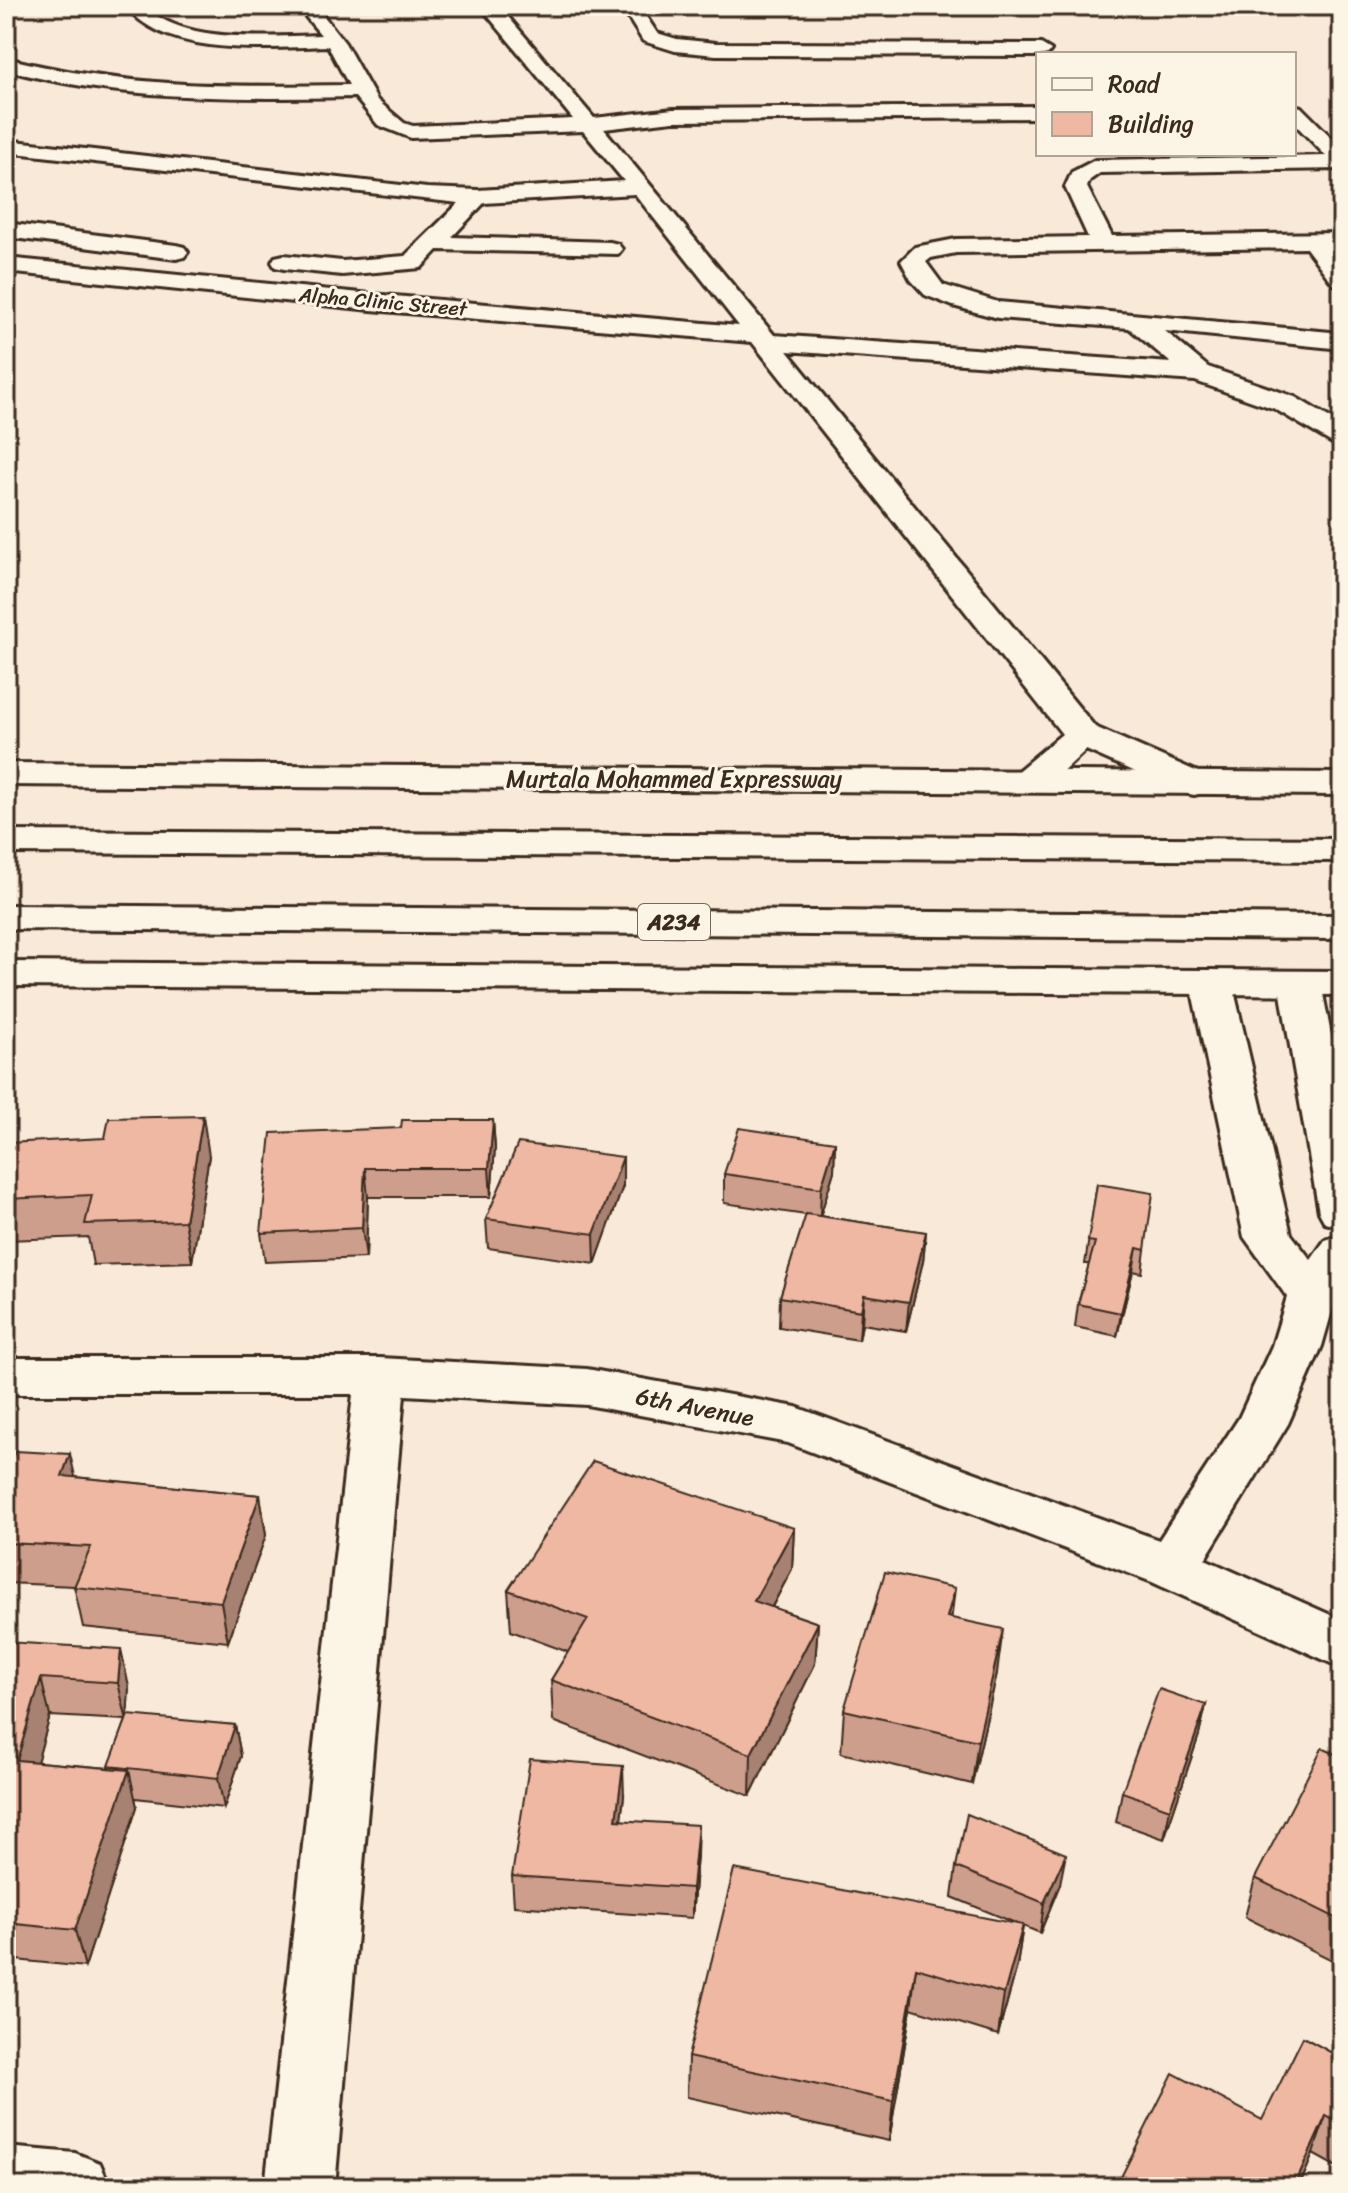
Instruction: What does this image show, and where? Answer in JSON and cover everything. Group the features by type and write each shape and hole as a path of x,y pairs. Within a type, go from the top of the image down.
{"main road":[{"path":"135,6 139,13 163,28 192,35 269,42 334,40"},
{"path":"306,6 319,17 334,40 367,104 394,128 411,132 587,125 673,115 1036,112"},
{"path":"489,6 641,187 1082,735 1194,784"},
{"path":"630,6 650,37 675,45 716,49 1041,50"},
{"path":"6,64 37,74 170,90 360,91"},
{"path":"562,96 590,94"},
{"path":"1296,113 1342,161"},
{"path":"6,146 427,195 478,197 641,187"},
{"path":"1103,243 1076,187 1080,177 1095,167 1342,161"},
{"path":"264,260 342,268 412,263 478,197"},
{"path":"6,230 201,254"},
{"path":"1312,240 1342,279"},
{"path":"1342,240 956,246 923,252 913,261 920,275 934,290 998,310 1342,341"},
{"path":"432,243 610,249"},
{"name":"Alpha Clinic Street","path":"6,265 762,338 1199,373"},
{"path":"1136,321 1199,373 1285,403 1342,437"},
{"path":"1027,782 1082,735"},
{"name":"Murtala Mohammed Expressway","path":"6,774 1342,784"},
{"path":"6,842 1342,850"},
{"name":"A234","path":"6,917 1342,927"},
{"path":"6,974 1321,983 1342,1212"},
{"path":"1211,982 1268,1237 1312,1295"},
{"path":"1171,1567 1262,1424 1297,1346 1312,1295 1342,1251"},
{"name":"6th Avenue","path":"6,1376 380,1376 587,1387 796,1426 1171,1567 1342,1645"},
{"path":"300,2187 380,1376"},
{"path":"6,2181 75,2187"}],"building":[{"path":"203,1116 185,1221 85,1224 92,1195 6,1199 6,1143 105,1138 109,1118"},
{"path":"402,1120 493,1120 489,1168 365,1168 362,1228 261,1233 271,1133 401,1128"},
{"path":"739,1128 835,1142 821,1188 724,1174"},
{"path":"518,1143 623,1157 594,1234 486,1219"},
{"path":"1097,1184 1153,1193 1145,1250 1137,1248 1121,1313 1078,1304 1095,1242 1088,1241"},
{"path":"806,1214 926,1232 909,1302 864,1295 861,1311 780,1297"},
{"path":"15,1451 70,1454 62,1476 260,1495 221,1602 74,1587 91,1547 6,1543 6,1475"},
{"path":"593,1461 794,1528 754,1601 818,1623 751,1754 551,1680 588,1619 508,1590"},
{"path":"885,1572 955,1588 947,1617 1003,1629 978,1741 844,1710"},
{"path":"6,1642 121,1649 118,1683 41,1678 17,1760 129,1770 75,1930 6,1923"},
{"path":"1159,1689 1206,1705 1170,1809 1122,1792"},
{"path":"128,1715 235,1725 218,1778 109,1766"},
{"path":"1322,1748 1342,1757 1342,1921 1255,1878"},
{"path":"530,1759 623,1766 616,1820 698,1825 692,1888 512,1876"},
{"path":"967,1814 1066,1854 1044,1903 956,1867"},
{"path":"734,1869 1023,1925 1004,1994 916,1968 893,2101 688,2057"},
{"path":"1342,2036 1342,2125 1326,2116 1294,2187 1116,2187 1173,2073 1262,2120 1303,2037 1334,2054"}]}
